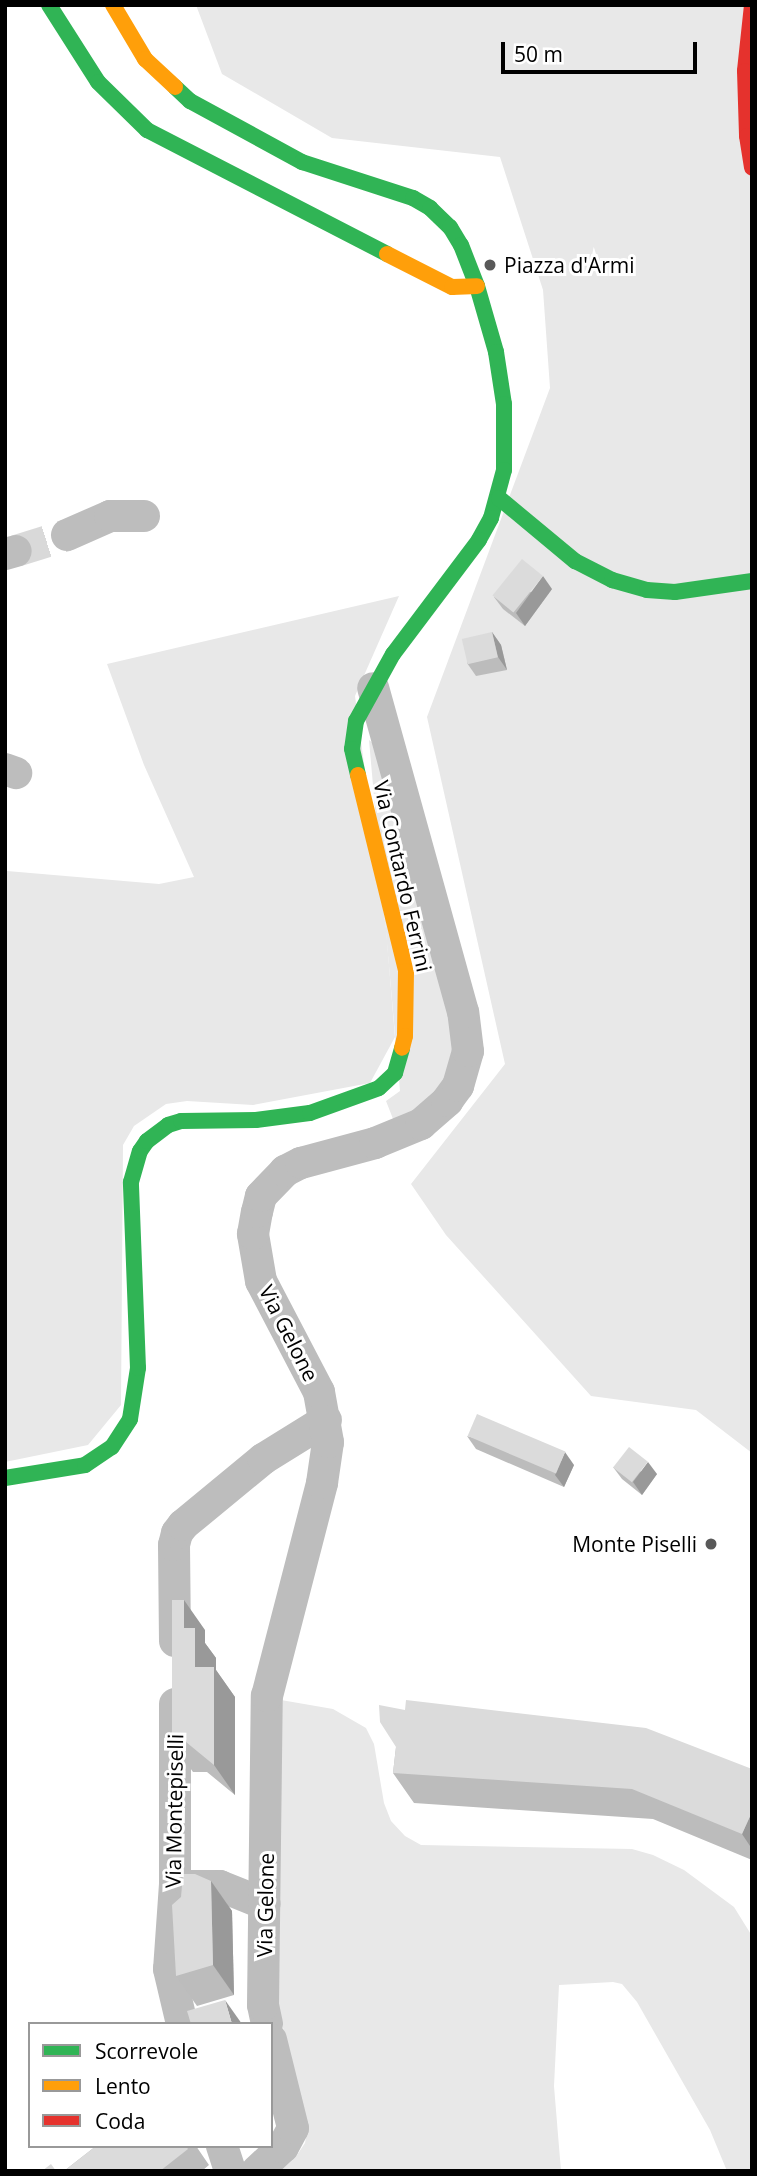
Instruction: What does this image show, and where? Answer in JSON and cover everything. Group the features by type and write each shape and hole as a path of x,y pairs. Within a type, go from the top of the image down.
{"main road":[{"path":"49,5 98,82 147,130 453,287 477,286"},
{"name":"Via Contardo Ferrini","path":"5,1478 85,1465 112,1447 130,1419 138,1368 131,1182 140,1151 147,1141 157,1132 181,1121 275,1118 322,1110 379,1088 395,1073 405,1036 406,971 352,749 356,721 393,654 479,540 499,498 505,443 501,378 477,286 461,245 450,227 430,208 399,192 302,162 190,101 166,82 145,59 113,5"},
{"path":"752,5 745,71 747,136 752,168"},
{"path":"499,498 576,561 612,580 647,590 675,592 752,581"}],"street":[{"path":"67,535 110,516 144,516"},
{"name":"Via Gelone","path":"237,2017 265,1904 267,1696 322,1483 328,1442 326,1420 309,1367 261,1281 253,1234 261,1196 285,1171 301,1163 375,1143 421,1124 447,1101 458,1086 468,1051 463,1012 373,688"},
{"name":"Via Montepiselli","path":"181,2022 169,1969 175,1884 174,1545 177,1533 183,1525 263,1459 326,1420"},
{"path":"172,1987 185,1979 186,1890 191,1886 220,1886 265,1904"},
{"path":"257,2171 283,2147 293,2128 273,2048"},
{"path":"223,2148 230,2171"}],"shaded area":[{"path":"196,5 752,5 752,1453 696,1410 591,1396 446,1235 411,1184 505,1064 427,717 550,388 543,290 500,157 332,138 222,74"},
{"path":"399,596 355,696 386,929 395,1037 370,1083 253,1105 187,1101 166,1104 134,1126 123,1145 121,1405 88,1445 5,1462 5,867 7,871 159,884 194,877 144,765 107,664"},
{"path":"369,740 378,747 451,1014 455,1063 434,1101 395,1124 386,1101 400,1091"},
{"path":"281,1700 333,1709 366,1728 374,1744 384,1803 391,1821 405,1836 421,1845 632,1849 653,1855 684,1870 734,1907 752,1936 752,2171 727,2171 710,2130 637,2002 622,1984 613,1982 559,1985 554,2086 561,2171 279,2171 297,2155 305,2143 307,2131 278,2006"}],"building":[{"path":"522,559 543,576 513,613 492,596"},
{"path":"492,632 498,657 468,664 462,639"},
{"path":"477,1414 565,1452 556,1474 468,1436"},
{"path":"629,1447 648,1462 632,1482 613,1467"},
{"path":"172,1600 184,1600 184,1628 195,1628 195,1667 214,1667 214,1765 186,1742 172,1742"},
{"path":"406,1700 646,1728 752,1769 752,1812 742,1834 632,1789 393,1773 396,1747 380,1722 379,1705 405,1710"},
{"path":"183,1874 195,1874 211,1881 213,1965 176,1976 172,1905 181,1897"},
{"path":"225,2000 231,2022 190,2022 187,2011"},
{"path":"93,2148 188,2149 160,2171 64,2171"},
{"path":"51,2164 56,2171 42,2171"}],"tunnel":[{"path":"16,551 67,535"}],"traffic: fast":[{"path":"49,5 98,82 147,130 387,254"},
{"path":"175,87 190,101 302,162 413,198 430,208 450,227 461,245 477,286 496,352 504,404 504,470 491,518 479,540 393,654 356,721 352,749 358,775"},
{"path":"499,498 575,561 612,580 647,590 675,592 752,581"},
{"path":"5,1478 85,1465 112,1447 130,1419 138,1368 131,1182 140,1151 147,1141 168,1125 181,1121 256,1120 310,1113 379,1088 395,1073 402,1048"}],"traffic: slow":[{"path":"113,5 145,59 175,87"},
{"path":"387,254 452,287 477,286"},
{"path":"358,775 406,971 405,1036 402,1048"}],"traffic: jam":[{"path":"752,5 745,71 747,136 752,168"}],"place":[{"name":"Piazza d'Armi","path":"490,265"},
{"name":"Monte Piselli","path":"711,1544"}]}
